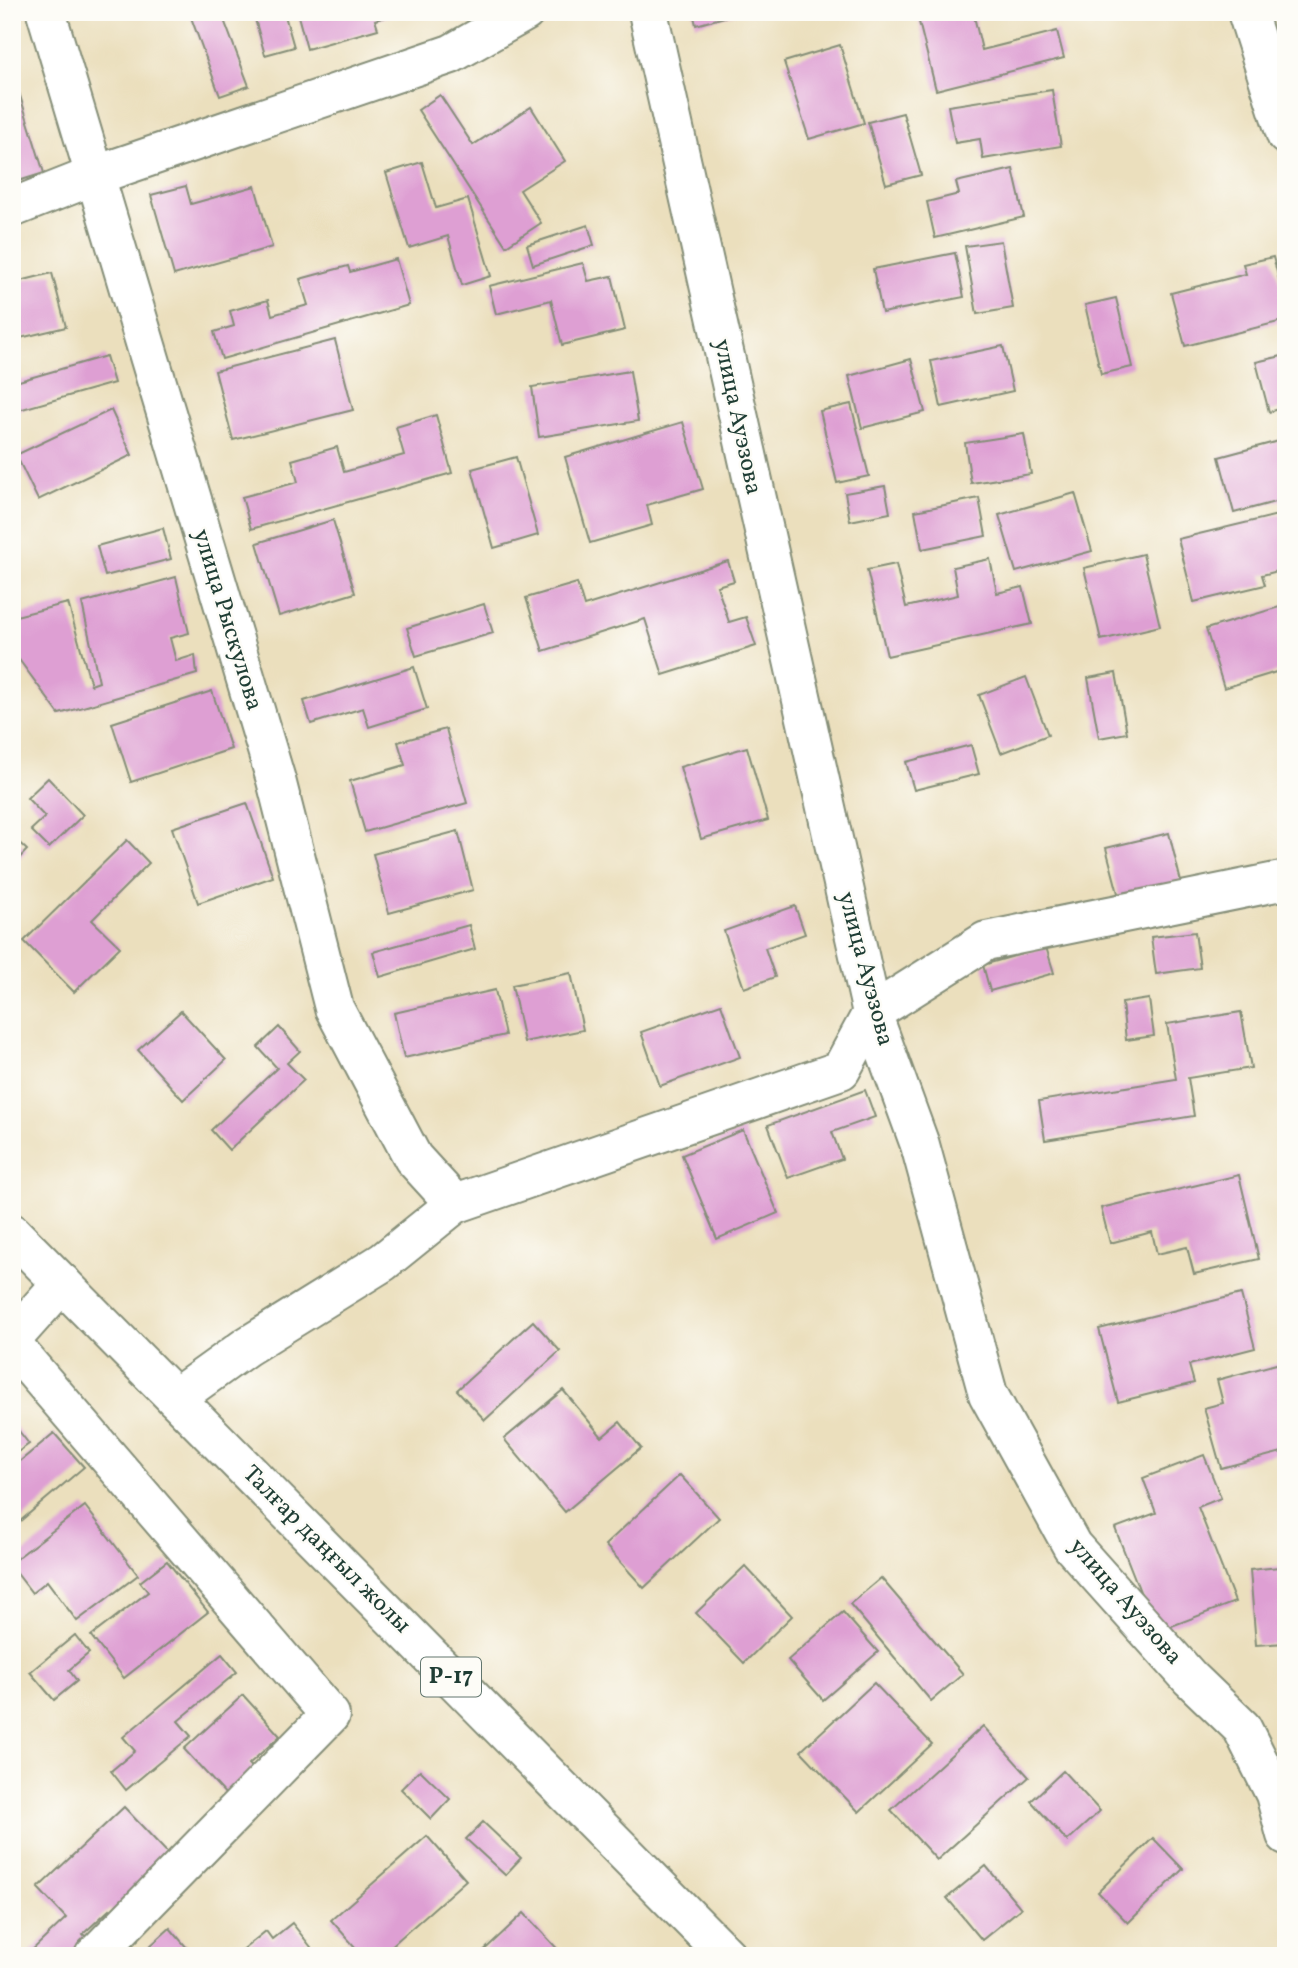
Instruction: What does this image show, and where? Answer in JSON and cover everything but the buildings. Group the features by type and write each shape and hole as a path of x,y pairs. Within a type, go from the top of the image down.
{"street":[{"name":"улица Рыскулова","path":"46,12 276,780 334,1008 413,1158 455,1204"},
{"path":"12,208 93,176 451,54 525,12"},
{"name":"улица Ауэзова","path":"648,12 872,1013 920,1145 988,1394 1072,1546 1191,1678 1242,1727 1275,1794 1286,1835"},
{"path":"1247,12 1286,135"},
{"path":"175,1398 246,1347 383,1262 455,1204 841,1070 872,1013 986,940 1286,880"},
{"name":"Талғар даңғыл жолы","path":"12,1233 727,1956"},
{"path":"12,1339 62,1283"},
{"path":"12,1345 330,1715 94,1956"}]}
